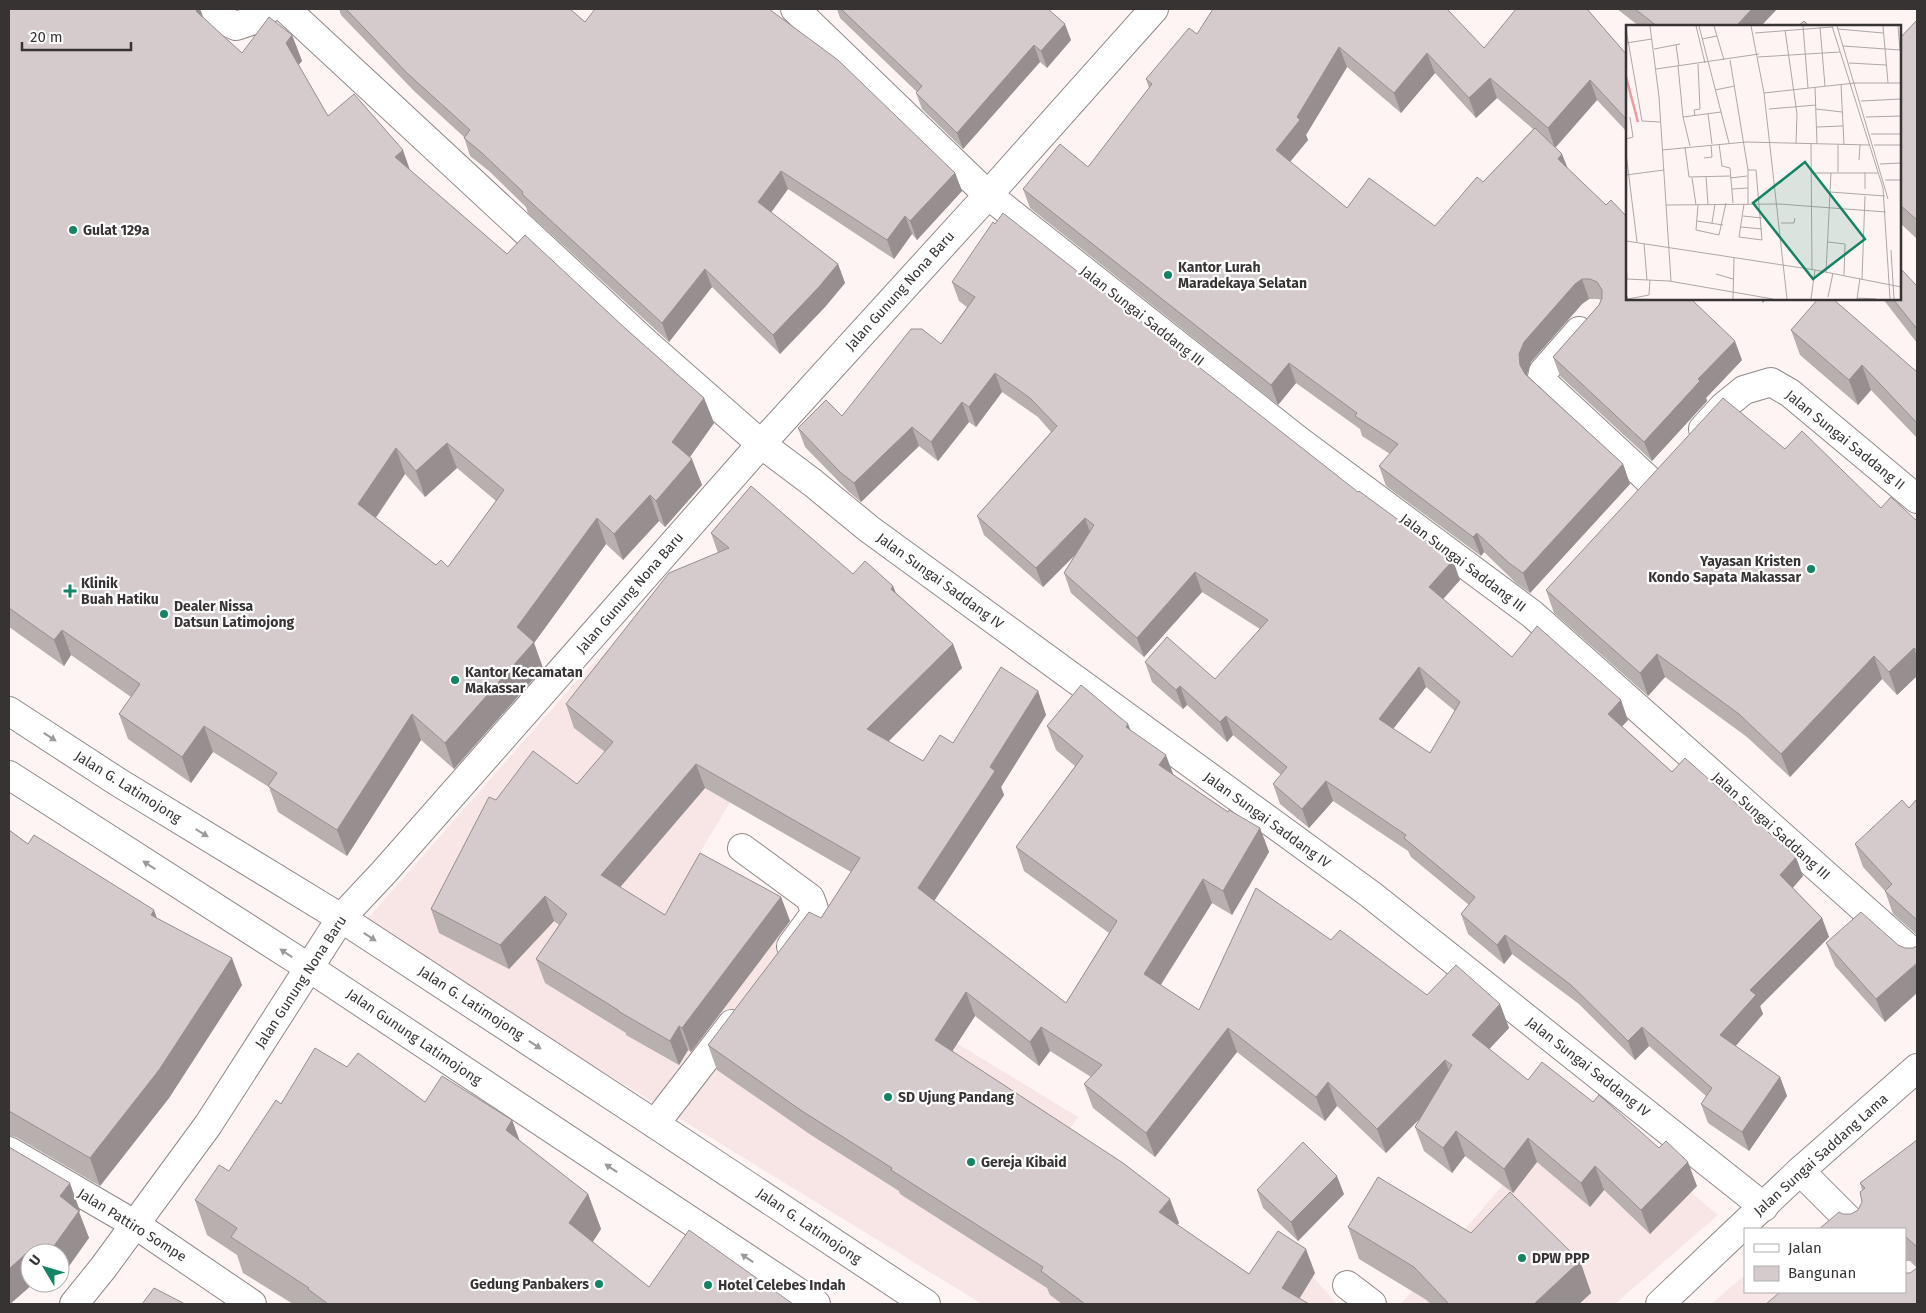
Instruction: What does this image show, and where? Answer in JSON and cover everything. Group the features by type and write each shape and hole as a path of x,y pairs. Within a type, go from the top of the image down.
{"street":[{"path":"204,9 212,15 236,26 254,20 268,9"},
{"name":"Jalan Sungai Saddang IV","path":"286,9 646,343 761,444 813,482 869,528 1370,894 1764,1207"},
{"name":"Jalan Sungai Saddang III","path":"794,9 988,195 1298,440 1538,607 1917,956"},
{"name":"Jalan Gunung Nona Baru","path":"74,1304 136,1225 208,1125 341,918 385,871 761,444 988,195 1154,9"},
{"name":"Jalan Sungai Saddang II","path":"1594,314 1543,372 1543,382 1645,491 1723,407 1744,390 1771,382 1790,393 1917,499"},
{"name":"Jalan G. Latimojong","path":"9,711 118,782 341,918 656,1124 926,1304"},
{"name":"Jalan Gunung Latimojong","path":"9,775 308,967 816,1304"},
{"path":"742,848 810,898 814,909 813,916 779,962"},
{"path":"656,1124 744,1008"},
{"name":"Jalan Sungai Saddang Lama","path":"1660,1304 1800,1172 1917,1068"},
{"name":"Jalan Pattiro Sompe","path":"9,1151 136,1225 252,1304"},
{"path":"1800,1172 1857,1228"},
{"path":"1347,1284 1372,1304"}],"shaded area":[{"path":"698,576 793,697 698,856 914,1017 1078,1117 1054,1152 1147,1206 1255,1277 1288,1249 1337,1304 982,1304 363,924 589,667"},
{"path":"1577,1098 1718,1215 1615,1304 1401,1304"},
{"path":"1744,1276 1744,1293 1784,1293 1794,1304 1711,1304"}],"building":[{"path":"9,9 198,9 196,11 242,53 269,17 292,35 286,43 328,116 354,94 403,150 395,157 507,254 525,235 704,398 672,442 692,459 656,501 650,495 614,534 597,518 517,627 534,642 445,743 412,714 337,830 268,786 277,773 204,726 182,757 119,714 140,684 62,630 54,640 9,608","holes":["447,443 504,490 448,567 441,560 436,565 358,504 396,448 416,471"]},
{"path":"346,9 570,9 585,22 595,9 769,9 838,60 955,173 910,221 905,216 887,240 781,171 758,202 838,264 773,335 705,269 662,323 464,138 470,130 407,73"},
{"path":"841,9 1048,9 1065,24 1041,51 1034,45 957,133 916,93 922,86"},
{"path":"1213,9 1447,9 1484,48 1516,9 1587,9 1626,54 1626,119 1590,80 1548,128 1490,78 1469,98 1427,53 1394,93 1339,47 1297,117 1300,120 1276,150 1347,208 1369,178 1435,226 1477,177 1483,182 1535,128 1562,154 1558,159 1606,205 1611,200 1626,216 1626,300 1692,300 1735,341 1698,379 1700,381 1644,442 1553,357 1599,305 1602,298 1602,290 1597,282 1590,279 1582,279 1575,284 1524,342 1519,354 1520,365 1525,374 1623,464 1523,573 1509,563 1477,533 1473,537 1379,466 1398,444 1355,416 1357,413 1289,363 1271,385 1023,189 1060,144 1088,167 1152,84 1146,79 1189,28 1197,34"},
{"path":"1635,9 1752,9 1737,25 1656,25"},
{"path":"1917,20 1917,220 1901,206 1901,37"},
{"path":"1804,21 1808,25 1799,25"},
{"path":"1003,213 1358,492 1453,560 1429,587 1512,657 1537,626 1621,700 1608,714 1672,772 1685,758 1796,857 1780,875 1822,918 1750,990 1756,995 1720,1035 1780,1077 1742,1132 1701,1104 1712,1088 1642,1027 1628,1041 1571,985 1505,935 1497,945 1461,914 1475,897 1404,838 1406,835 1326,781 1302,809 1273,784 1287,767 1226,716 1220,722 1180,686 1176,690 1145,662 1167,637 1215,679 1268,620 1195,572 1137,638 1064,573 1094,525 1085,518 1036,568 977,516 1057,426 1030,398 995,373 969,407 962,402 931,442 912,427 854,483 840,472 798,428 826,400 842,416 911,329 922,329 941,344 975,297 952,282 993,222 995,224","holes":["1419,667 1460,702 1430,753 1379,719"]},
{"path":"1901,269 1917,286 1917,329 1894,300 1901,300"},
{"path":"1817,300 1834,300 1917,372 1917,423 1862,365 1849,380 1791,330"},
{"path":"1723,398 1785,449 1802,431 1881,508 1891,497 1917,521 1917,651 1914,648 1889,672 1874,656 1781,754 1739,714 1657,654 1640,673 1546,590"},
{"path":"751,486 853,574 865,561 893,586 891,589 953,644 867,729 923,761 940,735 953,743 1001,667 1038,691 990,767 995,771 918,888 1066,1003 1117,921 1016,847 1083,756 1047,726 1081,685 1128,724 1126,727 1166,755 1159,765 1228,812 1229,810 1260,828 1223,891 1203,879 1144,974 1199,1010 1256,888 1331,940 1340,930 1427,995 1456,965 1500,1004 1472,1035 1528,1080 1542,1062 1593,1102 1599,1095 1659,1148 1666,1141 1688,1162 1641,1210 1595,1166 1581,1183 1528,1138 1504,1169 1456,1131 1443,1148 1415,1127 1452,1065 1445,1060 1377,1129 1328,1082 1316,1097 1228,1028 1146,1133 1084,1084 1102,1065 1041,1027 1030,1042 966,992 935,1040 1123,1163 1170,1199 1159,1212 1249,1274 1278,1231 1306,1249 1282,1288 1309,1304 1085,1304 1041,1271 1043,1267 891,1170 892,1168 802,1111 708,1045 809,912 821,918 860,858 696,764 601,875 665,915 700,853 781,897 682,1028 679,1026 670,1041 618,1011 536,959 567,914 545,896 500,945 431,909 489,797 496,800 533,751 577,784 613,742 566,704 669,573 729,548 711,533"},
{"path":"1917,799 1917,920 1885,891 1892,884 1855,844 1902,800 1909,808"},
{"path":"9,830 28,844 34,835 154,910 151,915 232,958 159,1070 90,1158 9,1111"},
{"path":"1861,912 1898,945 1905,948 1917,946 1917,963 1876,999 1826,943"},
{"path":"315,1048 347,1067 358,1053 425,1102 442,1076 512,1120 506,1130 588,1194 569,1223 649,1287 689,1230 793,1304 328,1304 309,1288 231,1237 237,1228 195,1200 219,1165 229,1171 276,1100 281,1104"},
{"path":"1917,1140 1917,1247 1906,1237 1906,1228 1820,1228 1839,1212 1851,1214 1858,1210 1862,1202 1860,1192 1865,1188 1860,1183"},
{"path":"1303,1142 1337,1176 1291,1222 1257,1190"},
{"path":"9,1147 70,1183 60,1196 79,1211 56,1243 20,1243 20,1259 9,1269"},
{"path":"1378,1177 1471,1233 1510,1192 1580,1261 1534,1304 1449,1304 1414,1267 1348,1227"},
{"path":"1917,1268 1917,1304 1766,1304 1779,1293 1906,1293 1906,1273 1910,1273"},
{"path":"154,1288 185,1304 142,1304"}],"place":[{"name":"Gulat 129a","path":"73,230"},
{"name":"Kantor Lurah Maradekaya Selatan","path":"1168,275"},
{"name":"Yayasan Kristen Kondo Sapata Makassar","path":"1811,569"},
{"name":"Klinik Buah Hatiku","path":"70,591"},
{"name":"Dealer Nissa Datsun Latimojong","path":"164,614"},
{"name":"Kantor Kecamatan Makassar","path":"455,680"},
{"name":"SD Ujung Pandang","path":"888,1097"},
{"name":"Gereja Kibaid","path":"971,1162"},
{"name":"DPW PPP","path":"1522,1258"},
{"name":"Gedung Panbakers","path":"599,1284"},
{"name":"Hotel Celebes Indah","path":"708,1285"}]}
